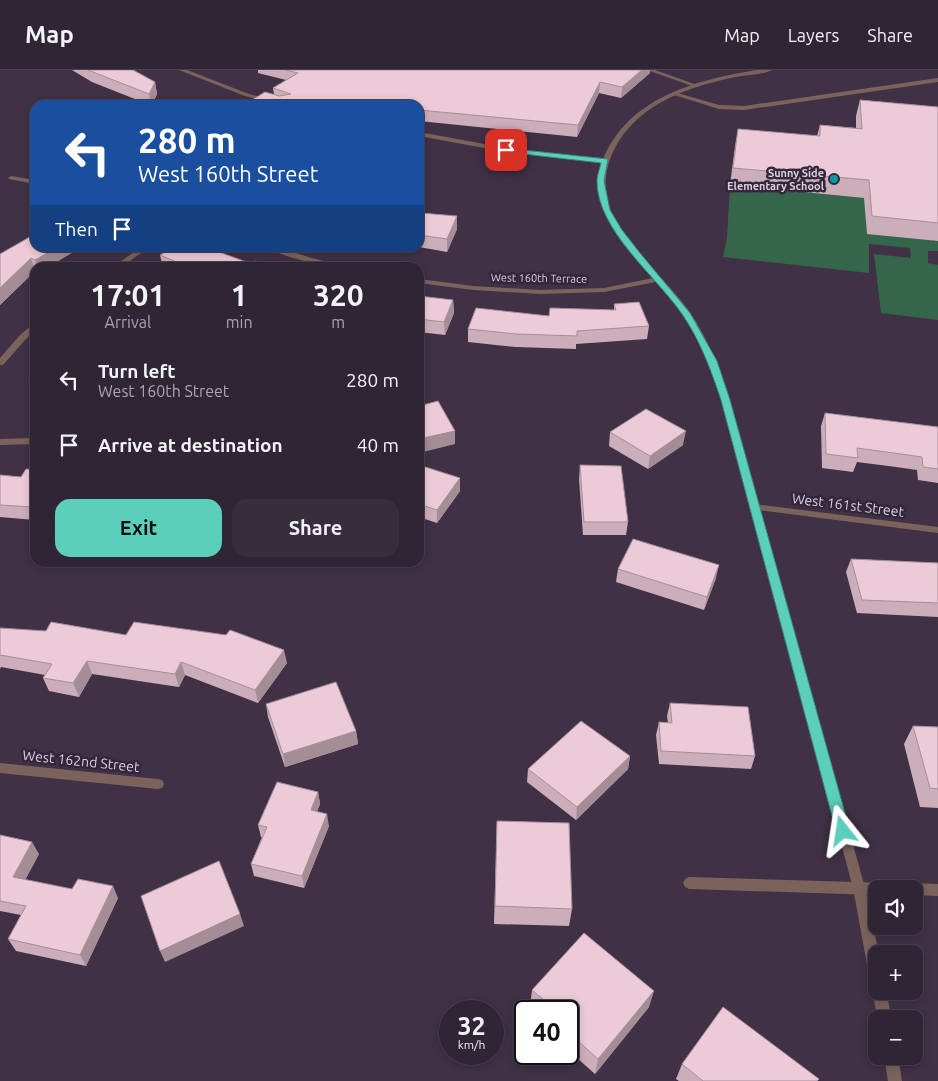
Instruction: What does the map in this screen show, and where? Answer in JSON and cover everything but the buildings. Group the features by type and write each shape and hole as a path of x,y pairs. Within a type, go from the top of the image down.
{"street":[{"path":"182,70 247,95 267,100"},
{"path":"650,70 697,86"},
{"path":"769,70 731,76 697,86 674,94 646,110 630,122 613,143 600,181 607,210 619,231 686,313 713,361 726,400 859,888 870,945"},
{"path":"674,94 720,107 744,108 938,80"},
{"path":"424,135 506,150 606,161"},
{"path":"11,178 30,181"},
{"path":"123,262 138,252"},
{"path":"285,252 320,262"},
{"name":"West 160th Terrace","path":"424,281 473,288 540,292 604,290 658,279"},
{"path":"0,363 22,337 30,331"},
{"path":"0,442 30,441"},
{"name":"West 161st Street","path":"754,507 938,530"},
{"name":"West 162nd Street","path":"0,768 158,784"},
{"path":"689,883 868,888"},
{"path":"923,889 938,890"},
{"path":"892,1065 894,1081"}],"green space":[{"path":"730,185 864,198 933,241 938,241 938,251 928,251 928,263 938,265 938,320 881,313 874,254 911,258 910,248 869,244 869,273 723,257 727,238"}],"place":[{"name":"Sunny Side Elementary School","path":"834,179"}],"route":[{"path":"506,150 606,161 600,181 607,210 619,231 686,313 713,361 726,400 843,831"}]}
